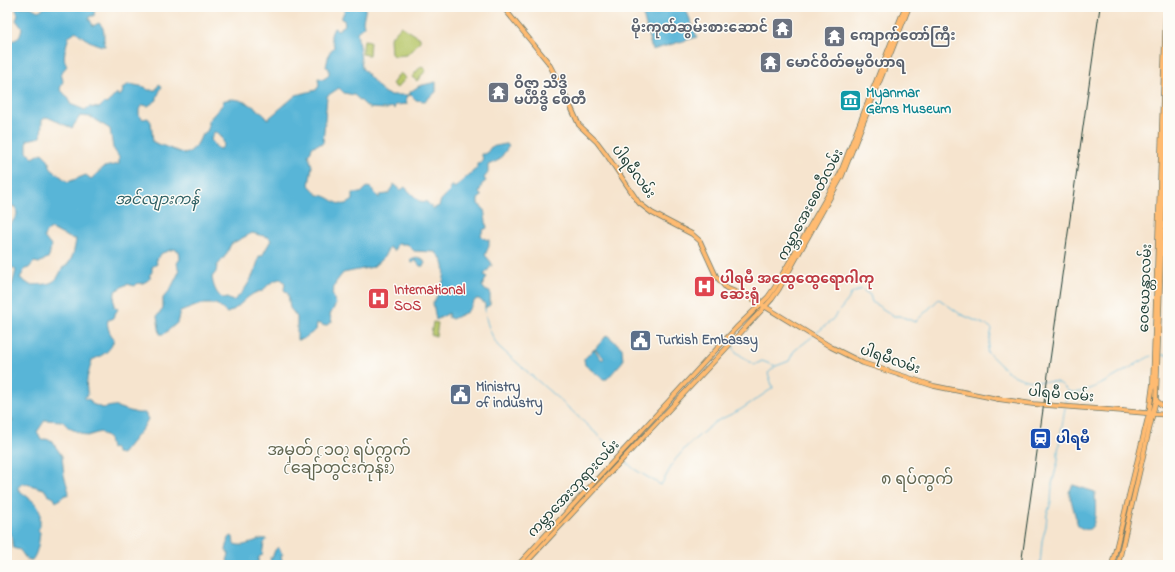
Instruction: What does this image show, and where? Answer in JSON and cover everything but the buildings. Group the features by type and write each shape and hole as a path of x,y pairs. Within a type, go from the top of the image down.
{"main road":[{"name":"ပါရမီလမ်း","path":"503,7 548,62 579,125 597,142 639,203 652,213 692,234 700,241 710,265 721,283 726,288 751,298 831,347 863,363 934,386 998,399"},
{"name":"ကမ္ဘာအေးစေတီလမ်း","path":"770,298 840,181 905,7"},
{"name":"ကမ္ဘာအေးစေတီလမ်း","path":"854,142 909,7"},
{"name":"ဝေဇယန္တာလမ်း","path":"1118,565 1154,399 1157,360 1166,7"},
{"name":"ဝေဇယန္တာလမ်း","path":"1157,351 1168,60"},
{"path":"751,298 760,300 770,298"},
{"path":"751,298 754,302 754,310"},
{"path":"648,429 736,328 754,310 763,305 770,298"},
{"path":"648,429 758,314 764,310 775,312 770,298"},
{"path":"758,314 763,305"},
{"path":"736,328 740,332"},
{"name":"ပါရမီ လမ်း","path":"998,399 1033,404 1141,412"},
{"path":"1141,412 1147,408 1154,399 1168,411"},
{"path":"1141,412 1168,415"},
{"path":"1141,412 1149,422 1162,414"},
{"name":"ဝေဇယန္တာလမ်း","path":"1112,565 1129,494 1149,422"},
{"name":"ကမ္ဘာအေးဘုရားလမ်း","path":"518,565 612,464 648,429"},
{"name":"ကမ္ဘာအေးဘုရားလမ်း","path":"524,565 615,468 648,429"},
{"path":"612,464 615,468"},
{"path":"1129,494 1134,495"}],"green space":[{"path":"401,26 420,38 420,41 407,55 393,56 391,53 390,38"},
{"path":"364,40 370,41 369,55 362,54"},
{"path":"421,66 426,70 417,81 412,77"},
{"path":"400,73 406,78 397,88 392,84"},
{"path":"433,322 438,323 436,336 431,335"}],"water":[{"name":"အင်လျားကန်","path":"15,7 31,7 38,11 46,7 95,7 94,16 90,16 89,18 93,26 99,23 103,28 105,46 89,41 76,31 69,36 64,55 67,66 61,73 63,81 60,89 69,99 70,104 85,110 89,107 99,108 104,103 107,104 117,93 118,96 121,95 123,91 122,89 129,84 145,87 148,90 156,90 159,84 162,86 157,100 148,106 143,105 139,109 139,115 143,119 148,118 151,122 153,142 185,154 193,149 201,136 208,130 208,121 223,104 223,101 235,99 248,103 268,119 296,95 316,90 319,86 318,78 324,79 329,75 329,68 326,67 329,53 334,47 331,35 334,28 338,30 345,25 344,20 341,19 346,7 366,7 363,21 364,26 357,32 362,68 383,92 389,95 410,95 410,92 419,86 436,82 436,92 425,101 416,100 411,95 407,96 407,104 395,105 394,109 392,107 387,109 369,108 354,95 344,93 339,88 327,96 323,143 313,146 308,154 312,166 309,185 318,195 328,197 339,204 343,204 353,200 353,193 361,193 367,187 371,188 379,198 380,195 388,194 394,184 401,190 405,187 419,201 427,202 433,209 439,206 441,200 450,191 449,188 452,185 454,188 477,168 477,163 481,162 483,158 481,154 486,154 491,147 506,144 509,146 499,160 488,165 488,173 484,178 486,181 482,184 479,193 482,196 478,199 478,204 484,209 487,228 483,230 481,235 483,238 489,240 489,246 485,255 492,265 484,275 487,277 482,286 486,291 490,291 490,305 485,308 485,304 479,299 476,299 467,312 452,319 448,317 449,313 436,320 433,303 443,283 444,276 443,263 440,257 435,252 414,251 407,244 397,244 394,251 389,247 384,257 373,267 343,273 336,282 332,293 336,304 330,315 332,322 325,326 317,323 316,330 303,339 297,340 297,317 290,308 288,294 284,290 285,283 281,279 270,283 263,291 248,297 236,308 227,313 216,304 201,304 180,312 177,323 164,334 160,334 157,316 163,309 163,298 170,290 179,272 177,263 180,259 179,251 174,249 162,253 156,260 157,264 152,267 152,272 149,276 151,277 149,279 143,283 138,283 135,286 127,284 115,291 114,307 118,309 112,319 108,320 109,330 114,338 113,342 106,352 92,360 88,373 88,395 84,398 90,400 92,404 103,408 113,406 137,413 145,413 148,419 143,428 122,454 117,453 114,448 111,449 109,439 100,432 87,436 69,428 62,421 45,420 37,432 41,440 51,440 62,456 64,475 69,492 68,495 65,495 56,502 54,498 48,495 44,489 23,483 18,487 18,489 35,503 40,510 41,515 38,530 40,532 37,550 32,560 27,560 20,550 13,548 11,535 7,532 7,424 10,420 13,422 7,409 7,290 12,285 16,270 10,266 7,267 7,224 11,224 17,215 16,207 12,206 7,199 7,89 11,82 9,79 11,73 7,66 7,43 18,38 20,35 22,28 16,20 18,15","holes":["80,116 91,117 110,129 113,148 119,157 119,164 104,167 91,179 86,175 68,182 51,169 48,159 42,153 33,158 27,152 27,140 41,137 42,120 47,117 72,128","216,132 222,137 224,145 221,149 217,148 211,140 213,133","52,229 67,237 76,239 74,251 71,260 62,268 60,274 54,281 46,284 30,285 20,278 25,269 29,268 34,262 39,263 49,257 51,246 44,237 46,232","252,233 268,237 271,240 262,256 259,256 256,269 250,281 238,297 233,301 227,298 224,299 219,295 214,286 212,277 231,244"]},
{"path":"641,7 685,7 697,37 652,50"},
{"path":"416,257 423,259 425,263 423,266 420,266 415,260 413,263 410,262 411,259 415,259"},
{"path":"607,335 622,348 623,361 607,379 603,379 585,365 584,359 594,349 602,360 604,358 595,349"},
{"path":"1073,485 1095,492 1095,519 1090,529 1085,529 1078,526 1069,492"},
{"path":"231,536 233,537 234,544 239,545 267,539 264,543 262,555 259,557 257,565 231,565 227,561 229,554 226,550 229,538"},
{"path":"278,547 283,555 281,556 283,565 271,565 270,557 272,558"}],"waterway":[{"path":"814,335 831,321 851,294 861,289 870,295 872,302 894,316 900,316 915,322 939,299 960,314 992,329 987,352 1007,371 1024,379 1057,382 1071,392 1079,392 1089,389 1151,356"},
{"path":"485,308 489,328 498,346 571,410 617,453"},
{"path":"732,344 736,352 754,365 762,361 776,366 789,361 794,351 812,337"},
{"path":"1159,355 1168,355"},
{"path":"624,460 634,469 661,485 675,460 687,446 715,422 740,410 773,388 768,373 775,367"},
{"path":"1065,404 1070,393"},
{"path":"1040,565 1042,541 1046,526 1047,514 1051,503 1052,484 1058,461 1058,451 1065,408"}],"railway":[{"path":"1021,565 1100,7"}],"place":[{"name":"မိုးကုတ်ဆွမ်းစားဆောင်","path":"783,28"},
{"name":"ကျောက်တော်ကြီး","path":"834,36"},
{"name":"မောင်ဝိတ်ဓမ္မဝိဟာရ","path":"770,63"},
{"name":"ဝိဇ္ဇာ သိဒ္ဓိ မဟိဒ္ဓိ စေတီ","path":"499,92"},
{"name":"Myanmar Gems Museum","path":"850,101"},
{"name":"ပါရမီ အထွေထွေရောဂါကု ဆေးရုံ","path":"705,287"},
{"name":"International SOS","path":"378,298"},
{"name":"Turkish Embassy","path":"641,340"},
{"name":"Ministry of industry","path":"460,395"},
{"name":"ပါရမီ","path":"1040,439"}],"district":[{"name":"အမှတ် (၁၀) ရပ်ကွက် (ချော်တွင်းကုန်း)","path":"339,460"},
{"name":"၈ ရပ်ကွက်","path":"917,480"}]}
